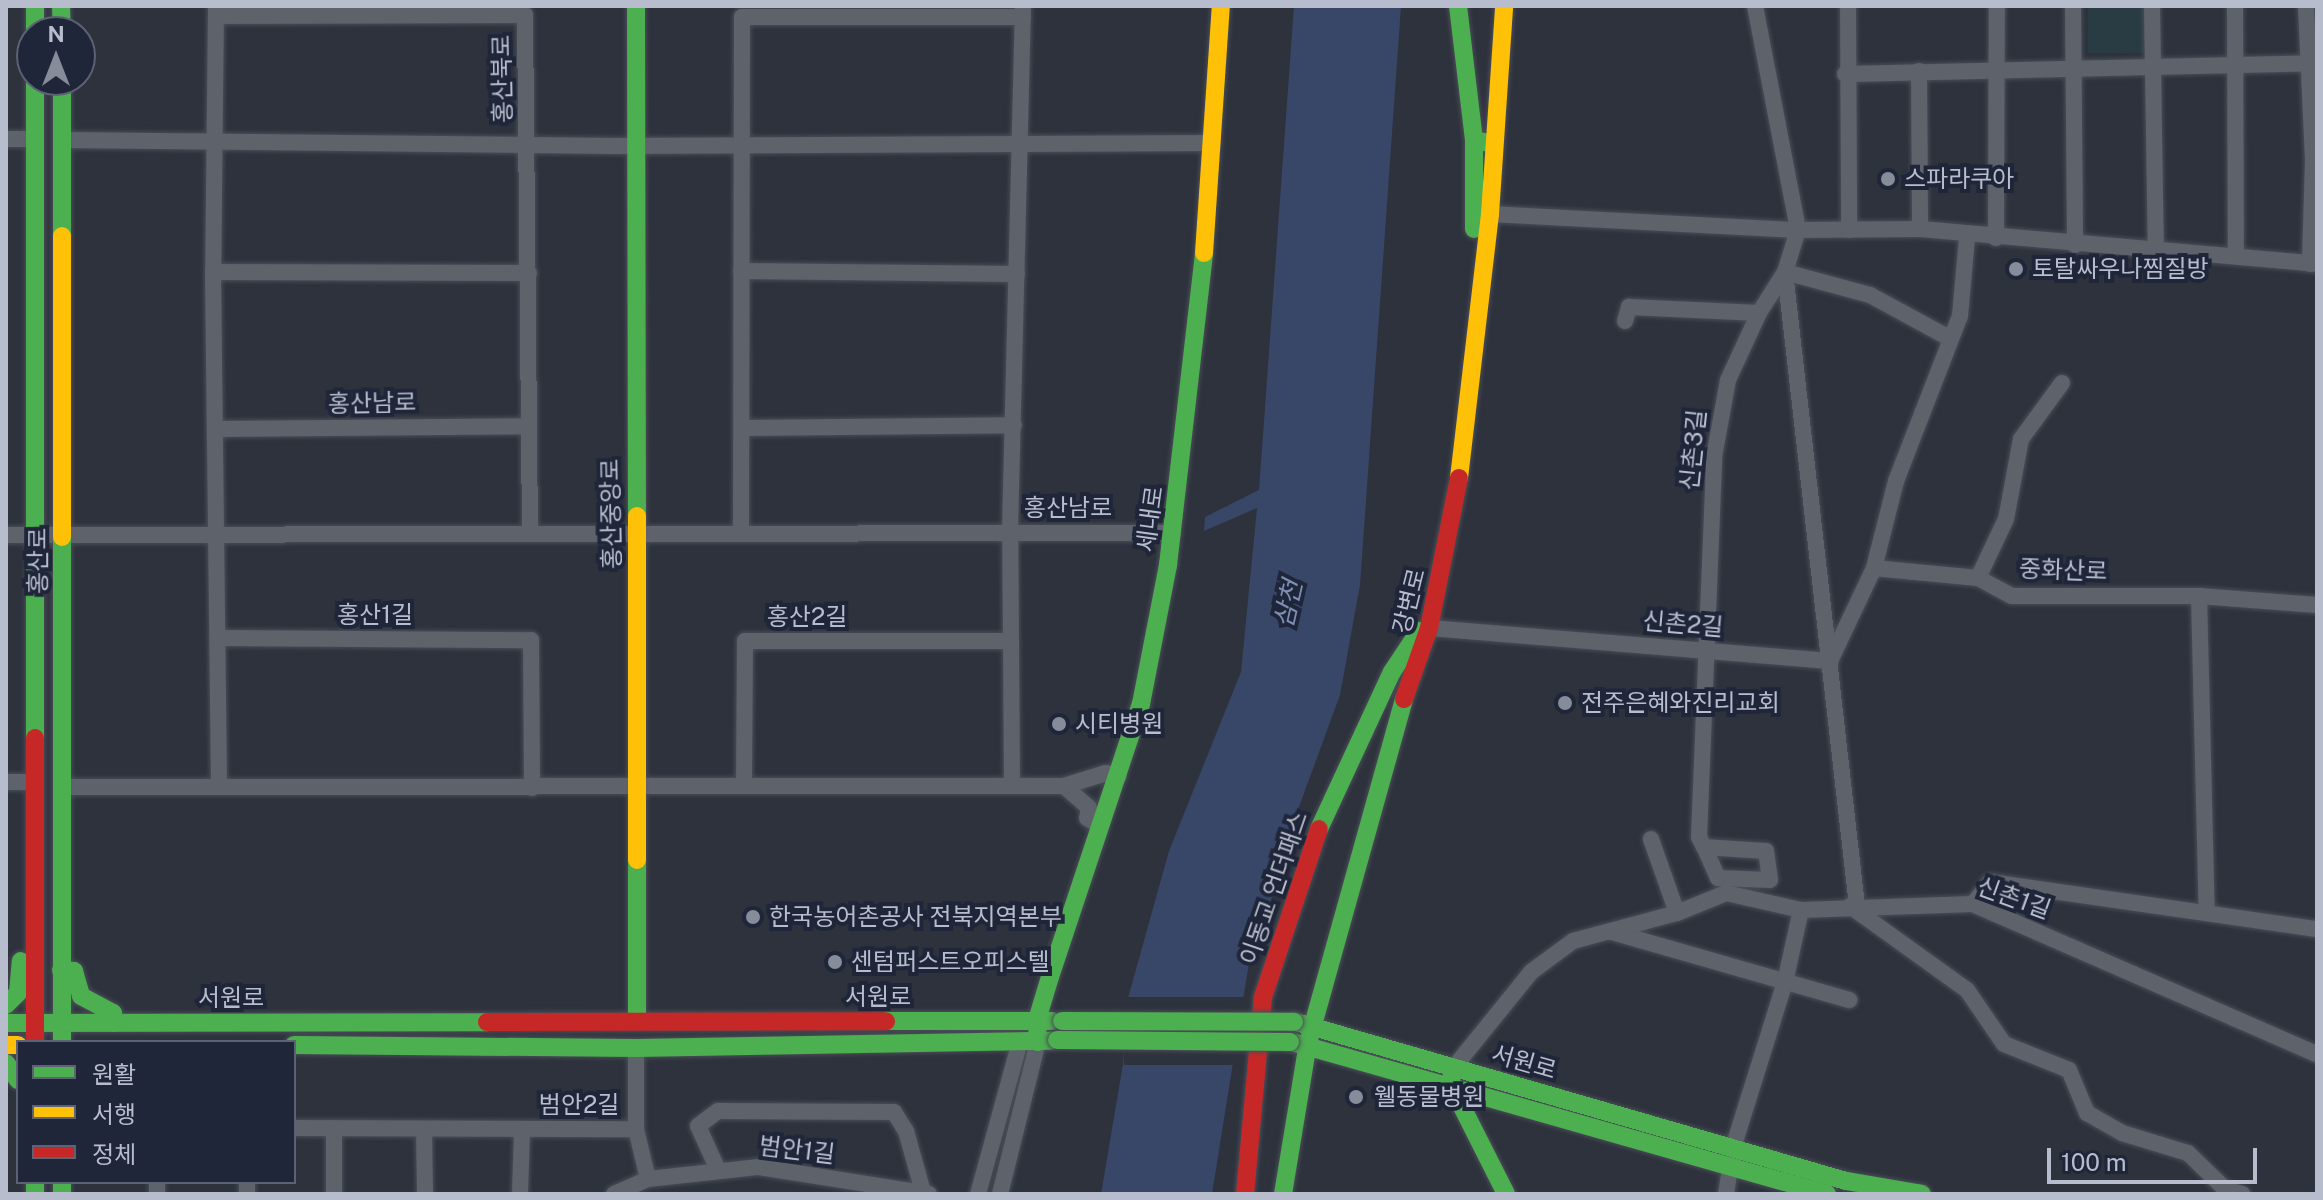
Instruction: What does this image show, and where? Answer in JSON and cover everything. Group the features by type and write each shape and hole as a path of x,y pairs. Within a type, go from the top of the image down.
{"street":[{"name":"홍산중앙로","path":"636,6 637,1021"},
{"name":"세내로","path":"978,1194 1141,704 1173,533 1213,143 1221,6"},
{"path":"1458,6 1474,140 1474,237 1487,236"},
{"name":"강변로","path":"1283,1194 1299,1042 1398,717 1429,628 1459,482 1490,214 1504,6"},
{"name":"신촌3길","path":"1704,847 1699,837 1703,649 1721,408 1759,313 1785,272 1798,230 1755,6"},
{"path":"1848,6 1845,74 1850,149 1849,230"},
{"path":"1996,238 1997,6"},
{"path":"2073,6 2075,245"},
{"path":"2152,6 2157,161 2156,252"},
{"path":"2235,6 2236,256"},
{"path":"1490,214 1798,230 1920,229 1967,237 2313,264 2312,63 2306,6"},
{"name":"홍산북로","path":"215,429 216,11 525,15 529,426"},
{"path":"741,271 1017,274 1023,12 742,17 741,271 743,428 741,531"},
{"path":"1845,74 2073,66 2312,63"},
{"path":"1919,71 1917,156 1920,229"},
{"name":"홍산로","path":"35,96 35,1033"},
{"name":"홍산로","path":"62,96 62,1040"},
{"path":"6,139 35,139"},
{"name":"홍산북로","path":"63,140 637,146 1213,143"},
{"path":"1474,140 1494,144"},
{"path":"1831,661 1874,568 1896,481 1960,316 1967,237"},
{"path":"213,272 529,273"},
{"path":"1785,272 1870,295 1951,339"},
{"name":"신촌3길","path":"1785,272 1831,661 1854,906"},
{"name":"홍산남로","path":"1010,531 1017,274"},
{"path":"1625,321 1629,307 1759,313"},
{"name":"중화산로","path":"2062,383 2021,439 2006,519 1978,578 2012,596 2199,596 2317,605"},
{"path":"743,428 1014,425"},
{"path":"529,426 530,532"},
{"name":"홍산남로","path":"215,429 529,426"},
{"path":"215,429 219,787"},
{"name":"홍산남로","path":"6,535 636,531 1173,533"},
{"path":"1010,531 1012,786"},
{"path":"1874,568 1978,578"},
{"path":"2199,596 2207,913"},
{"name":"신촌2길","path":"1429,628 1831,661"},
{"name":"이동교 언더패스","path":"1245,1194 1263,997 1303,866 1392,672 1416,632 1429,628"},
{"name":"홍산1길","path":"219,638 531,640 532,788"},
{"name":"홍산2길","path":"744,783 745,641 1011,641"},
{"path":"62,787 532,788 744,783 1064,786 1106,773 1119,776"},
{"path":"6,782 36,782"},
{"path":"1064,786 1089,808 1087,818 1101,826"},
{"path":"1651,839 1677,913"},
{"path":"1770,880 1718,878 1704,847 1766,851 1770,880 1779,903"},
{"path":"1973,904 1990,882 2317,929"},
{"name":"신촌1길","path":"1452,1075 1531,972 1573,941 1677,913 1726,893 1801,910 1973,904 2317,1054"},
{"path":"1854,906 1967,990 2004,1044 2069,1070 2087,1113 2122,1133 2188,1153 2225,1189 2242,1194"},
{"path":"1726,1194 1733,1148 1785,982 1801,910"},
{"path":"1610,931 1849,1000"},
{"path":"6,1005 18,993 21,960 35,959"},
{"path":"61,970 74,971 81,996 94,1008 113,1013 114,1023"},
{"name":"서원로","path":"6,1023 35,1033 61,1023 1037,1020 1304,1023 1452,1075 1503,1100 1827,1194"},
{"name":"서원로","path":"296,1045 636,1048 1057,1040 1299,1042 1452,1075 1733,1148 1846,1181 1922,1194"},
{"name":"세내로","path":"1000,1194 1029,1041"},
{"path":"636,1048 636,1129 648,1179"},
{"path":"1452,1075 1506,1194"},
{"path":"1478,1130 1503,1100"},
{"path":"718,1170 698,1126 718,1111 894,1112 906,1131 926,1193"},
{"name":"범안2길","path":"296,1128 636,1129"},
{"path":"334,1128 334,1194"},
{"path":"424,1129 425,1194"},
{"name":"범안2길","path":"520,1194 522,1129"},
{"name":"범안1길","path":"614,1194 648,1179 759,1167 926,1193"}],"shaded area":[{"path":"2088,6 2148,6 2148,53 2088,53"}],"water":[{"name":"삼천","path":"1294,6 1401,6 1360,585 1340,695 1285,845 1267,917 1252,944 1212,1194 1101,1194 1123,1064 1128,998 1169,851 1241,672 1257,508 1204,531 1205,517 1259,490"}],"pier":[{"path":"1124,997 1248,997 1248,1065 1124,1065"}],"traffic: fast":[{"path":"35,6 35,16"},
{"path":"61,6 61,16"},
{"path":"636,6 637,516"},
{"path":"1458,6 1474,140 1494,144"},
{"path":"35,96 35,738"},
{"path":"62,96 62,236"},
{"path":"1474,140 1474,229"},
{"path":"1038,1042 1037,1020 1050,977 1141,704 1168,565 1204,253"},
{"path":"62,537 62,1040"},
{"path":"1319,829 1392,672 1419,631"},
{"path":"1283,1194 1308,1043 1404,699"},
{"path":"637,860 637,1021"},
{"path":"6,1005 18,993 21,961"},
{"path":"61,970 74,971 81,996 113,1013 114,1023"},
{"path":"886,1021 1052,1021"},
{"path":"1062,1021 1294,1022"},
{"path":"6,1023 487,1022"},
{"path":"1296,1022 1846,1181 1922,1194"},
{"path":"1057,1040 1290,1042"},
{"path":"296,1045 636,1048 1051,1041"},
{"path":"1292,1042 1827,1194"},
{"path":"6,1063 16,1077"},
{"path":"1452,1076 1450,1083 1506,1194"},
{"path":"35,1184 35,1194"},
{"path":"62,1184 62,1194"}],"traffic: slow":[{"path":"1204,253 1221,6"},
{"path":"1459,478 1490,214 1504,6"},
{"path":"62,236 62,537"},
{"path":"637,516 637,860"},
{"path":"6,1045 16,1045"}],"traffic: jam":[{"path":"1404,699 1429,628 1459,478"},
{"path":"35,738 35,1040"},
{"path":"1245,1194 1263,997 1319,829"},
{"path":"487,1022 886,1021"}],"place":[{"name":"스파라쿠아","path":"1888,179"},
{"name":"토탈싸우나찜질방","path":"2016,269"},
{"name":"전주은혜와진리교회","path":"1565,703"},
{"name":"시티병원","path":"1059,724"},
{"name":"한국농어촌공사 전북지역본부","path":"753,917"},
{"name":"센텀퍼스트오피스텔","path":"835,962"},
{"name":"웰동물병원","path":"1356,1097"}]}
